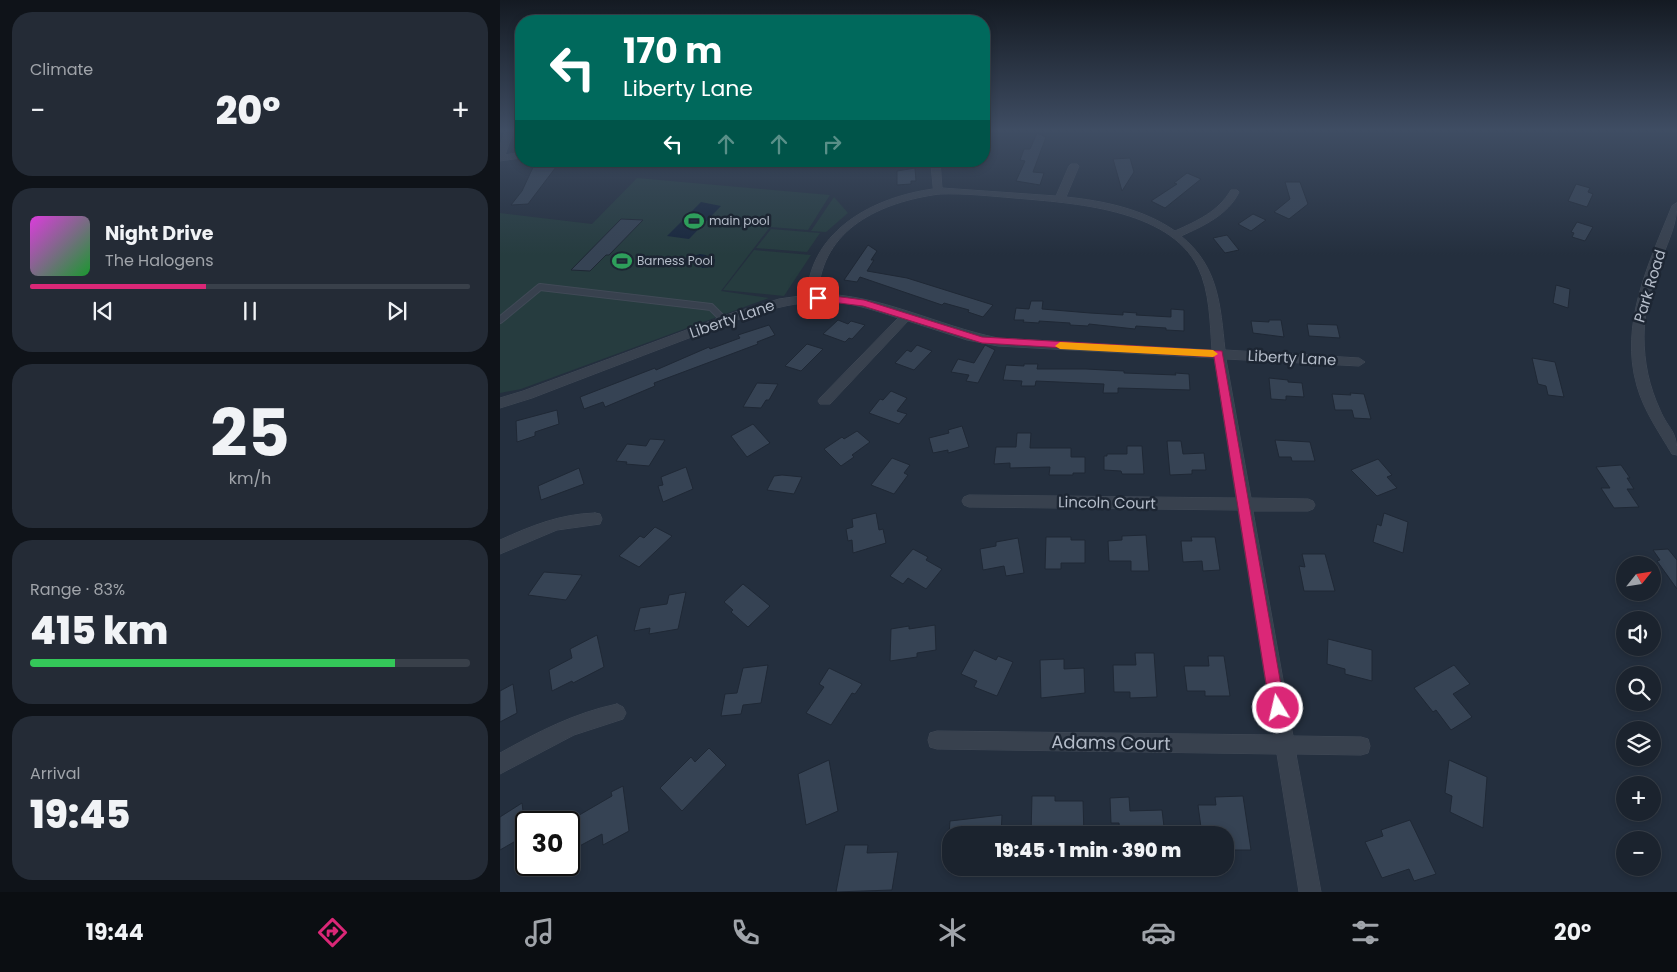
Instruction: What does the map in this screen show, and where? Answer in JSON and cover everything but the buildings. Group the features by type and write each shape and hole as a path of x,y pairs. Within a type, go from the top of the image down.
{"street":[{"path":"936,172 938,192"},
{"path":"1060,199 1072,172"},
{"path":"813,298 821,258 840,231 860,216 906,197 938,192 961,191 1060,199 1124,211 1153,223 1174,235 1196,256 1210,284 1219,354 1310,892"},
{"path":"1174,235 1201,223 1217,212 1230,202 1234,192"},
{"name":"Park Road","path":"1677,206 1638,317 1636,338 1638,357 1647,394 1655,413 1677,449"},
{"name":"Liberty Lane","path":"500,403 527,395 759,308 813,298 833,298 864,303 967,336 998,342 1360,362"},
{"path":"825,400 905,317"},
{"name":"Lincoln Court","path":"969,501 1308,505"},
{"path":"500,547 555,524 572,519 595,519"},
{"path":"500,764 553,733 591,718 617,713"},
{"name":"Adams Court","path":"937,740 1361,746"}],"lane":[{"path":"500,320 540,287 711,307 724,320"}],"green space":[{"name":"Barness Pool","path":"637,178 830,195 808,230 770,227 721,291 769,298 521,389 500,393 500,213 592,224"},
{"path":"834,197 848,213 826,232 811,231"},
{"path":"771,229 820,233 807,252 756,248"},
{"path":"754,250 811,255 784,296 723,290"}],"water":[{"name":"main pool","path":"701,202 721,206 689,239 667,236"},
{"path":"700,254 706,255 708,259 715,259 711,267 702,268 698,263 682,263 681,260"}],"slow traffic":[{"path":"1060,346 1213,354"}],"place":[{"name":"main pool","path":"694,221"},
{"name":"Barness Pool","path":"622,261"}],"route":[{"path":"818,298 833,298 864,303 982,340 1219,354 1278,708"}]}
